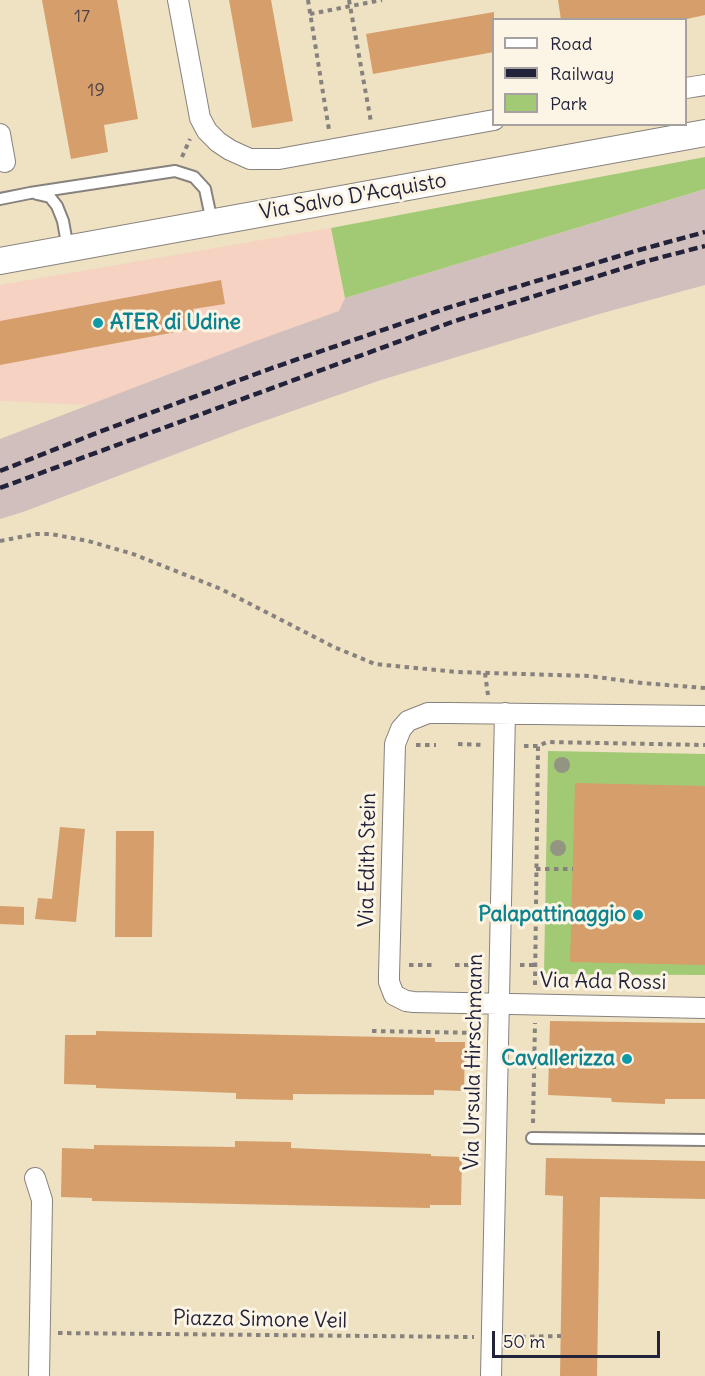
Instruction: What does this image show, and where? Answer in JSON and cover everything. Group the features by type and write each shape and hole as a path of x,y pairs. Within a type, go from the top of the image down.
{"street":[{"path":"178,0 200,117 207,131 218,142 250,159 266,160 492,120"},
{"path":"687,88 705,85"},
{"name":"Via Salvo D'Acquisto","path":"0,261 705,133"},
{"path":"0,134 5,162"},
{"name":"Via Edith Stein","path":"499,1004 406,1001 399,999 392,991 389,975 396,738 408,721 428,713 705,716"},
{"name":"Via Ursula Hirschmann","path":"491,1376 505,713"},
{"name":"Via Ada Rossi","path":"499,1004 705,1008"},
{"path":"35,1178 42,1200 39,1376"}],"lane":[{"path":"0,199 175,171 194,177 205,189 213,223"},
{"path":"30,193 50,197 57,206 63,221 68,249"},
{"path":"0,209 12,196"},
{"path":"532,1138 705,1140"}],"path":[{"path":"308,0 332,149"},
{"path":"349,0 374,141"},
{"path":"310,14 382,0"},
{"path":"175,171 200,117"},
{"path":"0,540 51,534 88,541 133,554 221,589 334,647 375,664 458,672 589,676 705,688"},
{"path":"535,988 538,746 547,742 705,745"},
{"path":"458,744 492,745"},
{"path":"536,868 573,869"},
{"path":"399,965 432,965"},
{"path":"455,965 489,965"},
{"path":"514,965 535,965"},
{"path":"532,1138 535,1019"},
{"path":"372,1031 478,1033 478,1044"},
{"path":"471,1327 471,1347"},
{"name":"Piazza Simone Veil","path":"40,1332 479,1337"},
{"path":"502,1337 561,1336"}],"shaded area":[{"path":"705,189 705,285 599,314 381,380 0,519 0,439 339,311 345,298"},
{"path":"331,228 345,298 340,311 89,405 0,401 0,285"}],"green space":[{"path":"705,157 705,189 345,298 331,228"},
{"name":"Palapattinaggio","path":"548,751 705,754 705,975 544,974"}],"building":[{"path":"42,0 117,0 138,119 104,125 108,152 71,159"},
{"path":"229,0 271,0 293,121 252,128"},
{"path":"558,0 705,0 705,15 687,19 561,18"},
{"path":"494,12 492,52 373,74 366,34"},
{"name":"ATER di Udine","path":"221,280 225,304 193,309 197,328 0,365 0,321"},
{"name":"Palapattinaggio","path":"575,783 705,786 705,965 570,962"},
{"path":"60,827 85,829 76,922 35,919 38,898 52,899"},
{"path":"116,831 154,831 152,937 115,937"},
{"path":"0,906 24,907 24,925 0,924"},
{"name":"Cavallerizza","path":"550,1021 705,1023 705,1099 665,1099 665,1104 612,1102 611,1098 548,1095"},
{"path":"96,1031 435,1038 435,1042 465,1042 464,1091 434,1090 434,1095 293,1094 293,1100 236,1099 236,1093 96,1088 96,1085 64,1084 65,1035 96,1035"},
{"path":"235,1141 291,1142 291,1148 462,1157 461,1205 430,1205 430,1208 92,1201 92,1198 61,1197 62,1148 94,1149 94,1145 235,1147"},
{"path":"546,1158 705,1161 705,1199 600,1197 597,1376 560,1376 563,1196 545,1195"}],"railway":[{"path":"0,471 272,368 447,308 705,232"},
{"path":"0,488 452,322 643,262 705,246"}],"place":[{"name":"ATER di Udine","path":"98,323"},
{"name":"Palapattinaggio","path":"638,915"},
{"name":"Cavallerizza","path":"627,1059"}]}
